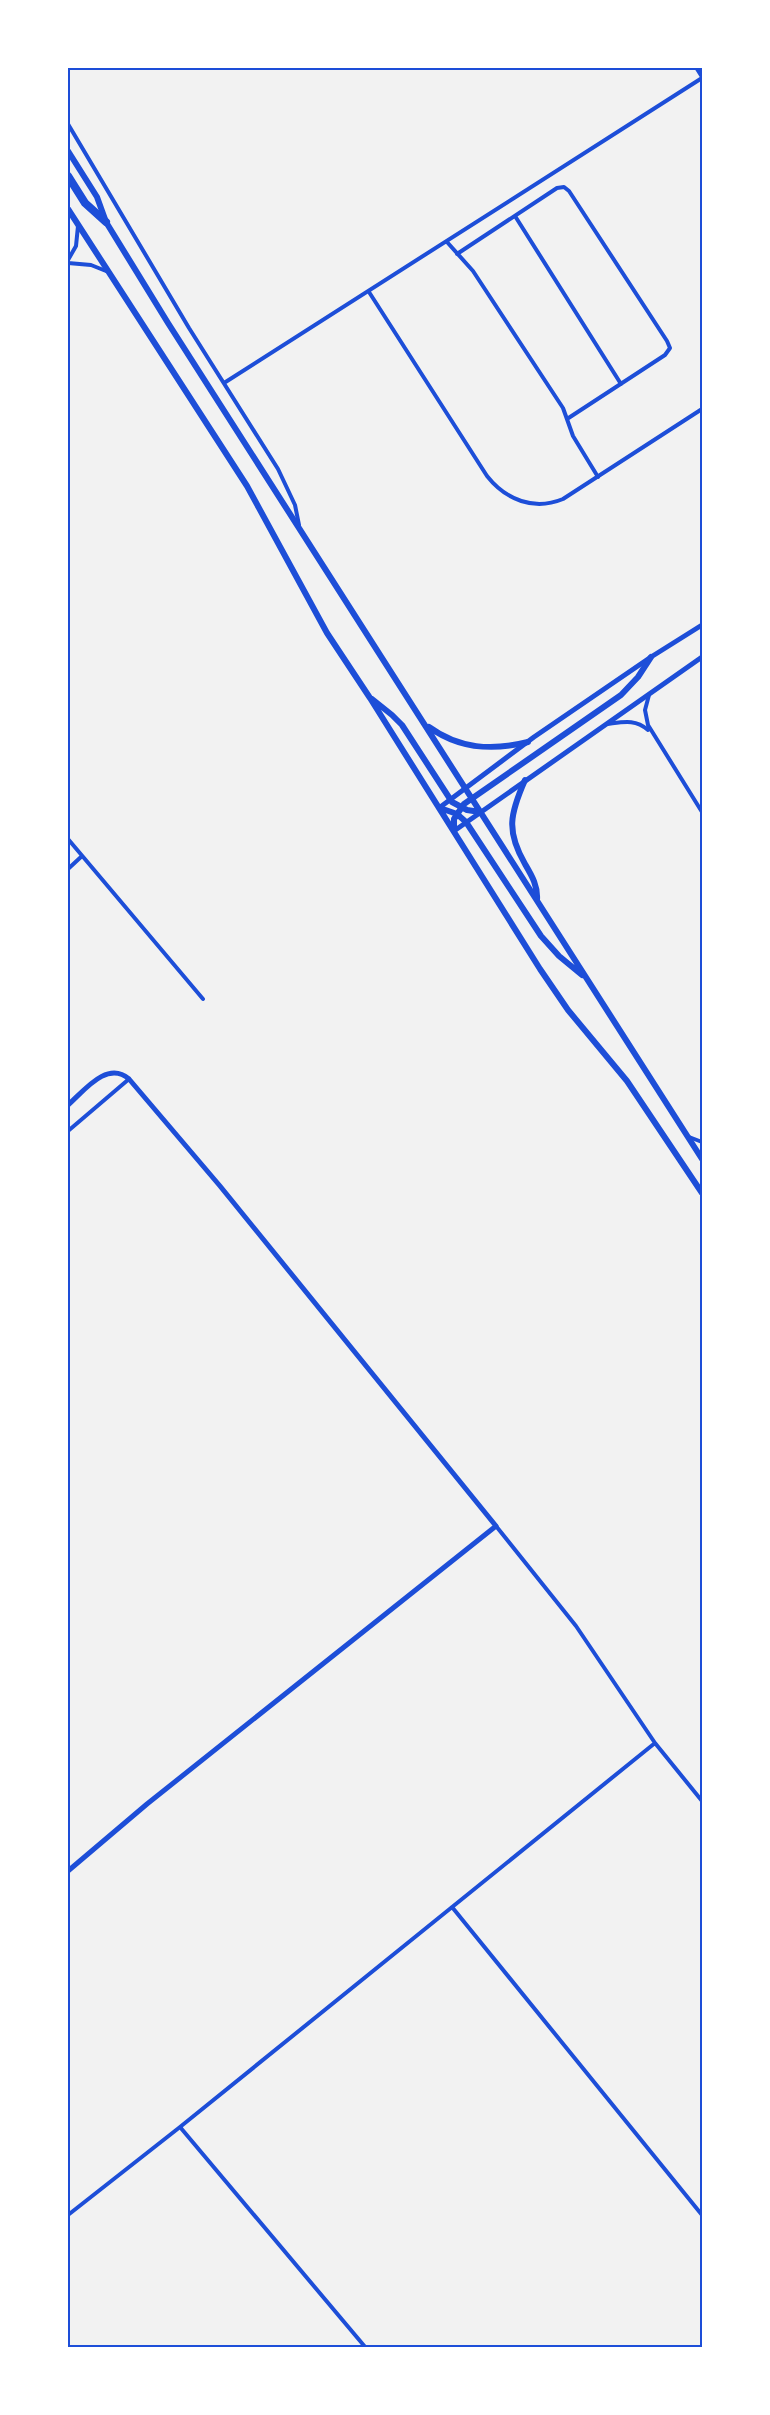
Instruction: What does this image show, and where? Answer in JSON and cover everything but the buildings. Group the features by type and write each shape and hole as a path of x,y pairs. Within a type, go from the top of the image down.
{"highway":[{"path":"68,176 85,203 106,222"}],"main road":[{"path":"697,68 702,77"},
{"path":"68,151 97,197 106,222 168,323 702,1159"},
{"path":"68,209 247,486 310,606 557,994 627,1081 702,1193"},
{"path":"439,808 528,742 651,657 702,625"},
{"path":"447,819 460,806 621,695 638,677 651,657"},
{"path":"454,831 702,657"},
{"path":"370,698 402,725 450,799 460,806 480,812"},
{"path":"424,723 451,740 477,747 503,747 528,742"},
{"path":"525,780 514,805 511,828 515,846 535,884 537,900"},
{"path":"460,806 464,788"},
{"path":"439,808 455,813 466,822 549,946 586,979"},
{"path":"454,831 455,813"},
{"path":"68,1105 103,1075 117,1073 129,1079 220,1186 496,1526 147,1804 68,1871"}],"street":[{"path":"224,383 702,77"},
{"path":"68,124 189,328 287,486 296,505 299,526"},
{"path":"457,254 558,188 567,189 670,348 665,355 567,419"},
{"path":"515,216 621,384"},
{"path":"78,226 76,246 68,262 91,265 106,271"},
{"path":"447,242 473,271 567,419 576,442 598,477"},
{"path":"369,292 487,476 502,492 521,502 553,503 598,477 702,409"},
{"path":"649,695 645,710 651,732 702,812"},
{"path":"606,725 630,721 641,724 651,732"},
{"path":"68,839 203,999"},
{"path":"68,869 82,856"},
{"path":"68,1131 129,1079"},
{"path":"688,1136 702,1142"},
{"path":"496,1526 576,1626 655,1743 702,1801"},
{"path":"68,2215 655,1743"},
{"path":"452,1907 702,2215"},
{"path":"180,2127 366,2348"}]}
